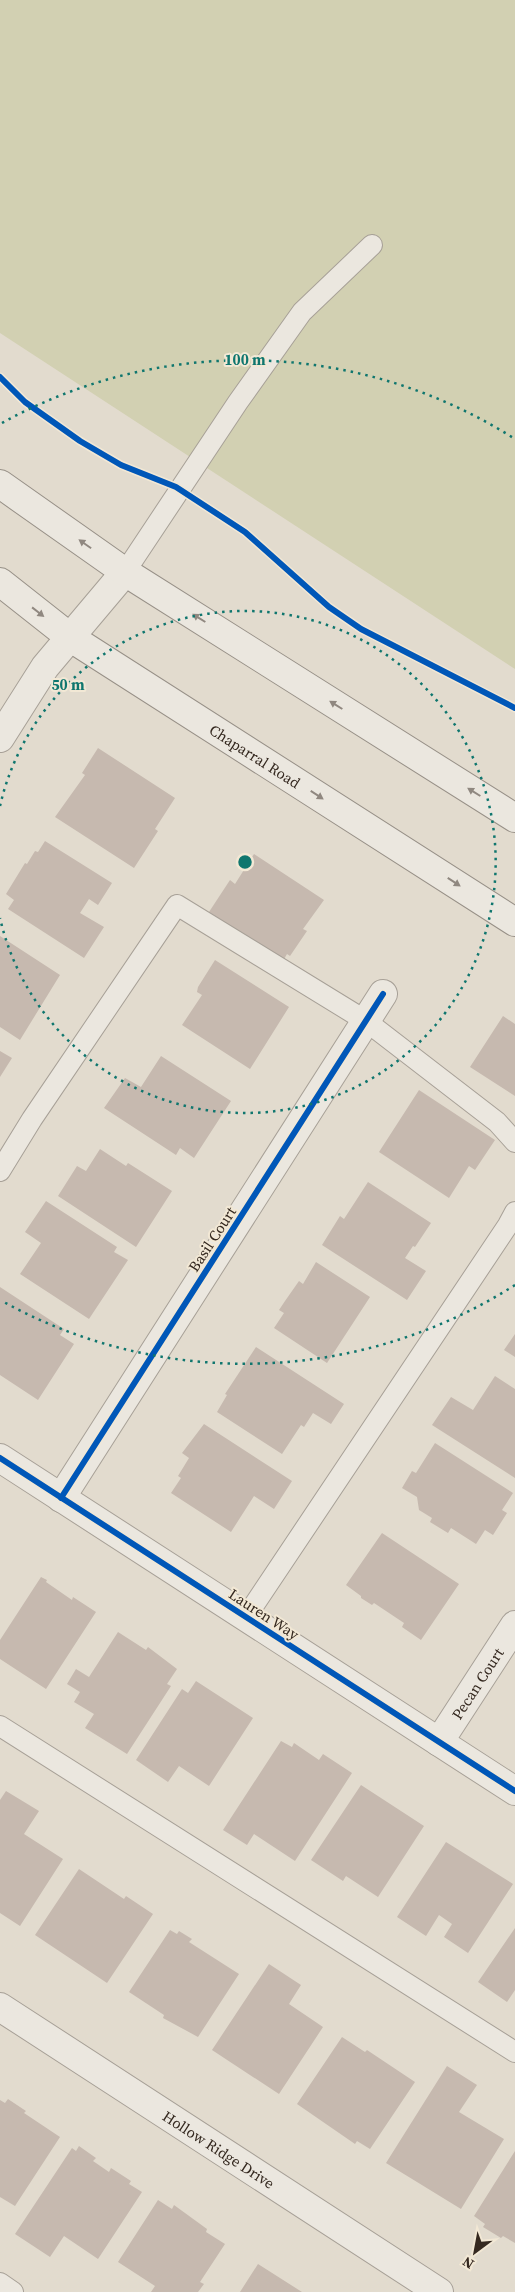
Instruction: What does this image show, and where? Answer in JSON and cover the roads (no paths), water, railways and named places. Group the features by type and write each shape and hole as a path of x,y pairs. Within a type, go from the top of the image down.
{"street":[{"path":"0,484 125,572 515,818"},
{"path":"0,738 45,667 125,572"},
{"name":"Chaparral Road","path":"0,582 71,638 515,922"},
{"name":"Basil Court","path":"61,1498 383,994"},
{"name":"Lauren Way","path":"0,1458 515,1791"},
{"name":"Pecan Court","path":"439,1742 515,1625"},
{"name":"Hollow Ridge Drive","path":"0,2007 439,2292"}],"lane":[{"path":"125,572 238,402 302,312 372,245"},
{"path":"0,1172 32,1120 177,905 366,1021 497,1122 515,1142"},
{"path":"246,1617 515,1212"},
{"path":"0,1726 515,2052"},
{"path":"0,2283 13,2292"}]}
